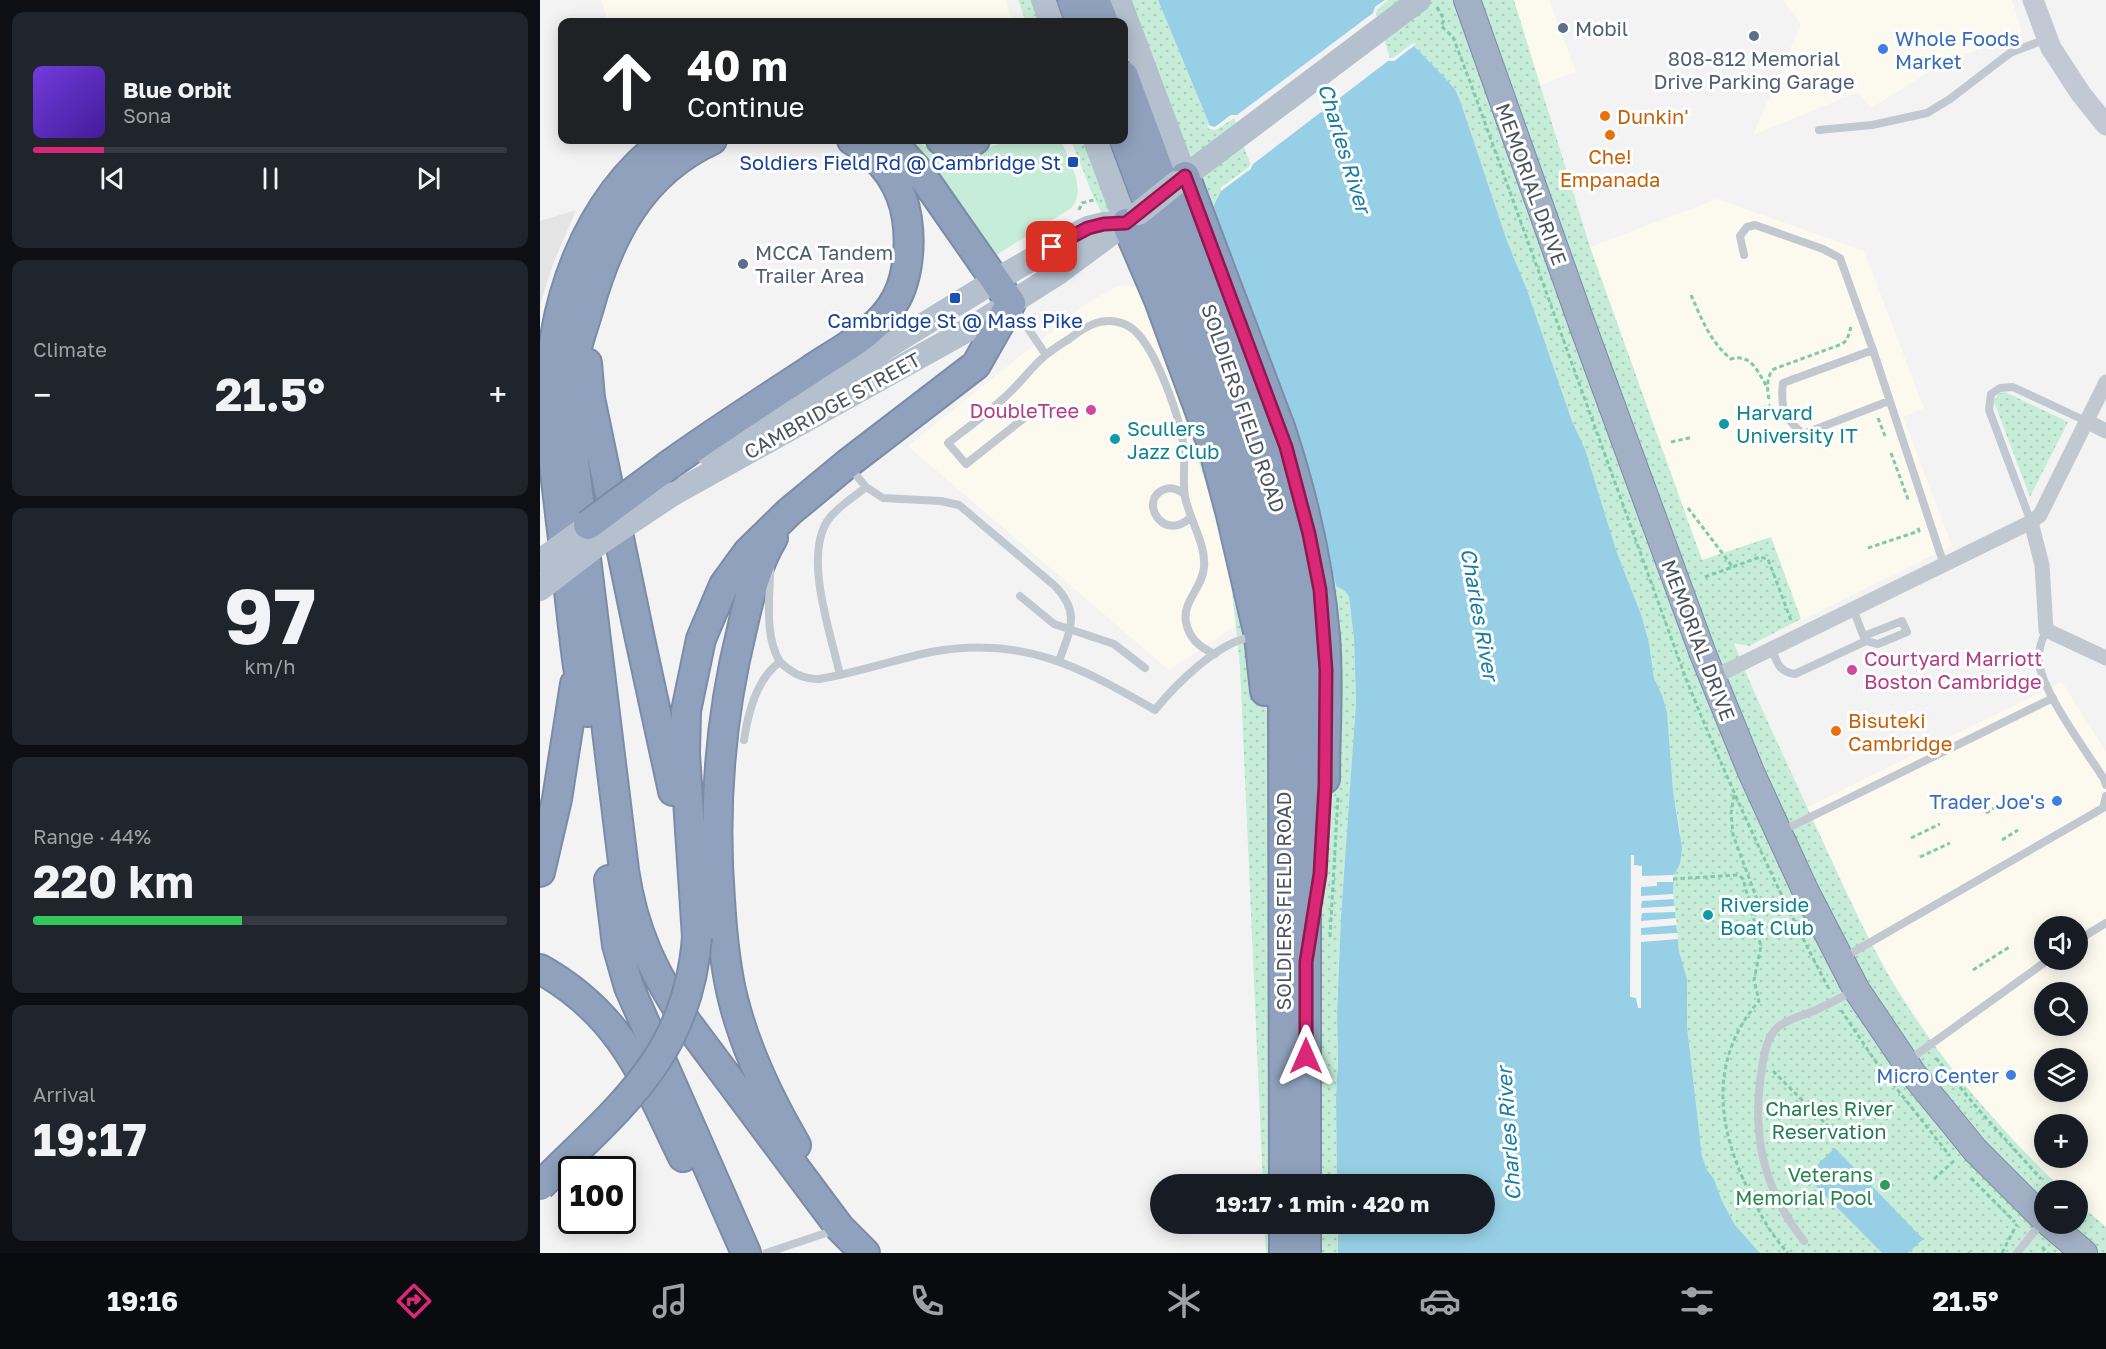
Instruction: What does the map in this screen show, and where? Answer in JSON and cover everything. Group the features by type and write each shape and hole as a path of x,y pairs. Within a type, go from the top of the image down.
{"highway":[{"path":"1072,0 1079,18"},
{"path":"1095,0 1102,18"},
{"name":"MEMORIAL DRIVE","path":"1467,0 1600,374 1712,678 1778,833 1840,960 1905,1063 1970,1145 2034,1209"},
{"name":"SOLDIERS FIELD ROAD","path":"1128,86 1254,425 1273,484 1288,544 1298,605 1305,698 1306,1174"},
{"path":"661,144 634,167 601,210 577,260 567,287 556,333 550,390 552,436 577,661 588,716 614,923 622,966 638,1010 746,1253"},
{"path":"705,144 665,170 635,202 610,247 595,285 576,352 572,376 573,452 624,870 633,914 651,964 678,1010 840,1228 864,1252"},
{"path":"588,525 671,478 725,425 853,342 877,323 895,302 907,261 908,230 905,208 899,189 885,167 858,144"},
{"path":"540,1186 632,1093 662,1053 676,1027 688,996 698,937 685,726 690,683 701,639 724,585 758,541 789,512 847,464 976,365 1004,292 921,174 891,144"},
{"name":"SOLDIERS FIELD ROAD","path":"1126,144 1239,447 1264,536 1277,613 1282,663 1284,1174"},
{"path":"1181,179 1286,447 1309,534 1320,590 1326,670 1325,786 1320,874 1306,962"},
{"path":"1132,218 1159,300 1213,447 1231,515 1259,636 1271,744 1283,821"},
{"path":"588,313 590,398 673,792 691,848"},
{"path":"789,512 770,542 754,582 730,680 722,739 716,840 724,947 738,1015 748,1048 765,1087 805,1162 864,1252"},
{"path":"540,872 557,799 577,661"},
{"path":"542,970 590,1004 628,1048 731,1253"},
{"path":"1284,1234 1284,1253"},
{"path":"1306,1234 1306,1253"},
{"path":"2062,1234 2084,1253"}],"main road":[{"path":"1043,0 1050,18"},
{"path":"1119,0 1125,18"},
{"path":"2033,0 2051,48 2106,125"},
{"path":"1097,144 1132,218 1209,157 1421,2"},
{"path":"1128,26 1181,179"},
{"name":"CAMBRIDGE STREET","path":"540,589 601,543 671,478 973,327 1004,292 1088,228 1132,218"},
{"path":"540,561 588,525"}],"street":[{"path":"1712,678 2031,522 2044,510 2106,382"},
{"path":"2088,422 2106,431"},
{"path":"2031,522 2042,565 2046,630 2106,658"}],"lane":[{"path":"1819,130 1872,125 1927,113 1950,99 2010,53 2048,39"},
{"path":"1744,255 1740,236 1747,227 1755,225 1823,249 1840,258 1944,565"},
{"path":"1004,292 1046,355"},
{"path":"1023,418 966,464 948,442 1006,397 1046,355 1087,327 1098,323 1117,322 1135,331 1159,371 1173,402 1180,425 1185,461 1185,494 1190,518 1204,556 1202,580 1186,610 1185,621 1196,643 1215,654"},
{"path":"1873,350 1783,383 1781,399 1785,412 1791,424 1803,434 1889,401"},
{"path":"2031,522 1989,410 1991,394 2000,388 2013,387 2088,422"},
{"path":"847,464 866,487 883,498 941,501 959,505 1062,593 1072,613 1070,630 1059,661"},
{"path":"840,675 822,596 817,553 821,534 828,520 866,487"},
{"path":"1185,494 1169,487 1160,490 1152,506 1163,524 1174,527 1190,518"},
{"path":"770,542 773,649 780,662 793,674 802,678 819,679 913,656 968,647 1016,650 1059,661 1094,676 1155,710 1183,679 1215,654 1240,640 1259,636"},
{"path":"1020,596 1050,621 1114,644 1145,668"},
{"path":"1772,649 1782,670 1795,674 1865,638 1902,621 1907,632 1878,644 1865,638 1853,609"},
{"path":"2046,630 2038,659 2040,672 2053,699 2106,785"},
{"path":"744,740 761,683 768,671 780,662"},
{"path":"1778,833 2053,699"},
{"path":"1840,960 2103,808 2106,796"},
{"path":"2088,934 2105,925"},
{"path":"1905,1063 2034,970"},
{"path":"1804,1241 1780,1206 1772,1189 1761,1150 1758,1107 1763,1061 1771,1035 1779,1026 1821,1008 1856,988"},
{"path":"766,1253 840,1228"},
{"path":"2016,1253 2034,1231"}],"path":[{"path":"1421,2 1444,20"},
{"path":"1691,295 1716,344 1731,359 1746,358 1754,365 1768,388"},
{"path":"1755,411 1771,406 1768,388 1771,372 1774,369 1842,344 1852,330 1848,321"},
{"path":"1873,413 1877,414 1885,436"},
{"path":"1671,442 1694,437"},
{"path":"1891,453 1911,509"},
{"path":"1688,508 1732,566"},
{"path":"1868,548 1919,531 1915,520"},
{"path":"1705,577 1760,557 1768,559 1772,564 1794,627"},
{"path":"1735,793 1731,813 1732,835 1758,902"},
{"path":"1986,813 2009,799"},
{"path":"1911,838 1940,824"},
{"path":"2002,840 2019,830"},
{"path":"1920,857 1950,843"},
{"path":"1673,879 1739,875 1743,879 1761,946 1754,980 1759,1001 1741,1026 1731,1052 1723,1080 1722,1108 1735,1164 1763,1219 1778,1243 1788,1253"},
{"path":"1739,904 1784,899"},
{"path":"1973,970 2011,946"},
{"path":"1936,1058 1977,1109 2041,1179"},
{"path":"1763,1061 1836,1134"},
{"path":"1934,1179 1954,1161"},
{"path":"2002,1253 2017,1224"}],"shaded area":[{"path":"601,0 1005,0 1011,17 1011,18 607,18"},
{"path":"1504,0 1549,0 1576,72 1532,88"},
{"name":"Whole Foods Market","path":"1783,0 2012,0 2022,33 1931,67 1930,71 1871,108 1858,92 1753,135 1801,24"},
{"path":"1717,199 1864,251 1924,408 1903,417 1952,546 1749,646 1702,561 1590,247"},
{"path":"576,210 553,264 540,305 540,221"},
{"path":"1125,285 1141,293 1190,422 1191,438 1210,496 1226,557 1238,624 1169,670 908,446 1084,305 1116,287"},
{"path":"2062,682 2106,752 2106,1227 2088,1212 2088,1180 2053,1180 2040,1168 2088,1168 2088,1114 2034,1114 2034,1162 1960,1080 1886,971 1807,807"}],"green space":[{"path":"1018,0 1158,0 1210,126 1237,116 1253,164 1215,220 1233,258 1297,430 1319,507 1336,586 1345,591 1349,597 1354,639 1356,702 1341,916 1337,1014 1337,1174 1263,1174 1240,666 1226,557 1210,496 1191,438 1190,422 1145,297 1093,196 1073,144 1128,144 1128,18 1025,18"},
{"name":"Charles River Reservation","path":"1385,0 1514,0 1590,247 1702,560 1771,537 1801,619 1749,646 1734,643 1758,701 1852,905 1903,1000 1944,1058 1989,1114 2034,1162 2034,1168 2040,1168 2053,1180 2034,1180 2034,1234 2088,1234 2088,1212 2106,1227 2106,1253 1760,1253 1735,1225 1702,1156 1687,1026 1687,979 1679,951 1673,894 1674,875 1680,864 1680,831 1673,790 1667,712 1654,678 1649,643 1642,617 1616,550 1585,449 1572,421 1527,290 1507,241 1456,91 1414,46 1394,61 1388,61 1375,7"},
{"path":"916,144 953,153 998,144 1063,144 1075,175 1078,194 1070,209 993,257"},
{"path":"2005,392 2068,422 2030,497 1994,402 1998,394"},
{"path":"1265,1234 1338,1234 1338,1253 1266,1253"}],"water":[{"name":"Charles River","path":"1158,0 1385,0 1375,7 1388,61 1394,61 1414,46 1456,91 1507,241 1527,290 1572,421 1585,449 1616,550 1642,617 1649,643 1654,678 1667,712 1673,790 1682,849 1680,864 1674,875 1673,894 1679,951 1687,979 1687,1026 1702,1156 1735,1225 1760,1253 1338,1253 1338,1234 1495,1234 1495,1174 1337,1174 1337,1014 1341,916 1356,702 1354,639 1349,597 1345,591 1336,586 1319,507 1297,430 1233,258 1215,220 1214,205 1221,191 1251,169 1237,116 1231,115 1215,127 1210,126"},
{"path":"1835,1148 1923,1239 1908,1253 1882,1253 1806,1176"}],"pier":[{"path":"1388,0 1376,13 1390,58 1413,43 1416,44 1394,61 1388,61 1221,191 1220,188 1250,164 1234,118 1216,130 1209,129 1207,125 1215,127 1231,115 1237,115 1373,13 1375,7"},
{"path":"1631,855 1634,855 1634,865 1642,866 1642,876 1674,875 1673,882 1657,882 1657,886 1641,887 1641,896 1673,894 1674,899 1642,901 1641,908 1675,906 1675,912 1642,913 1641,921 1676,918 1677,925 1641,928 1641,935 1678,933 1678,939 1641,942 1641,1008 1638,1008 1636,998 1630,997"}],"place":[{"name":"Mobil","path":"1563,28"},
{"name":"808-812 Memorial Drive Parking Garage","path":"1754,36"},
{"name":"Whole Foods Market","path":"1883,49"},
{"name":"Dunkin'","path":"1605,116"},
{"name":"Che! Empanada","path":"1610,135"},
{"name":"Soldiers Field Rd @ Cambridge St","path":"1073,162"},
{"name":"MCCA Tandem Trailer Area","path":"743,264"},
{"name":"Cambridge St @ Mass Pike","path":"955,298"},
{"name":"DoubleTree","path":"1091,410"},
{"name":"Harvard University IT","path":"1724,424"},
{"name":"Scullers Jazz Club","path":"1115,439"},
{"name":"Courtyard Marriott Boston Cambridge","path":"1852,670"},
{"name":"Bisuteki Cambridge","path":"1836,731"},
{"name":"Trader Joe's","path":"2057,801"},
{"name":"Riverside Boat Club","path":"1708,915"},
{"name":"Micro Center","path":"2011,1075"},
{"name":"Veterans Memorial Pool","path":"1885,1185"}],"route":[{"path":"1052,247 1088,228 1117,222 1126,223 1185,176 1286,447 1313,555 1320,590 1325,638 1327,707 1325,786 1320,874 1306,962 1306,1056"}]}
